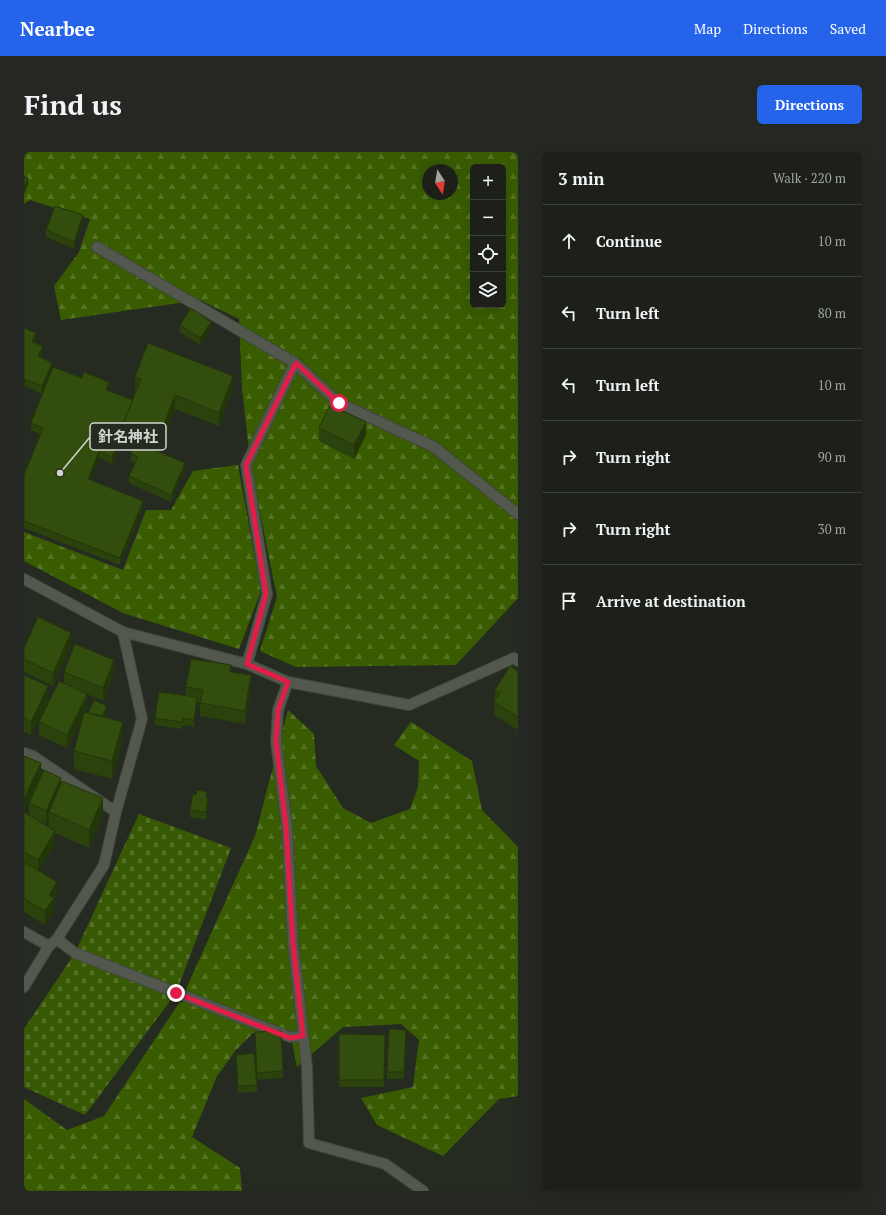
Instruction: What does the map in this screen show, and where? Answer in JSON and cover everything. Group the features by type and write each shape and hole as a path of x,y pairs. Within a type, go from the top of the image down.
{"street":[{"path":"97,247 296,363 339,403 434,447 518,514"},
{"path":"247,664 266,594 246,465 296,363"},
{"path":"24,579 123,632 247,664 288,682 409,706 514,658 518,660"},
{"path":"24,988 104,865 116,812 142,719 123,632"},
{"path":"288,682 278,710 276,742 286,826 293,943 307,1068 308,1143 385,1164 423,1191"},
{"path":"24,752 33,756 116,812"},
{"path":"24,932 53,942 75,953 290,1038 303,1036"}],"green space":[{"path":"24,152 518,152 518,598 456,665 296,667 260,651 277,597 251,468 242,389 239,319 200,300 61,320 54,286 79,252 90,219 30,200 24,204"},
{"path":"238,465 261,591 239,649 123,613 24,561 24,532 123,570 146,510 171,510 193,471"},
{"path":"288,710 314,734 316,766 343,808 371,823 410,809 418,787 419,761 394,745 411,722 472,761 482,810 518,847 518,1096 499,1099 443,1156 377,1125 361,1098 413,1087 419,1040 401,1024 343,1027 297,1067 290,1031 253,1033 236,1050 217,1076 192,1137 240,1168 242,1191 24,1191 24,1099 67,1130 104,1116 181,1000 255,836"},
{"path":"139,814 231,848 176,993 85,1115 24,1087 24,1029 75,953"}],"building":[{"path":"24,176 28,178 24,188"},
{"path":"55,206 83,215 74,242 46,230"},
{"path":"191,308 211,322 200,338 180,325"},
{"path":"24,328 36,333 32,342 43,346 38,356 52,363 42,386 25,379 24,381"},
{"path":"148,343 233,376 219,413 175,395 158,440 122,426 141,379 135,377"},
{"path":"53,367 82,378 84,372 109,382 106,390 133,400 122,426 122,430 112,457 99,451 88,479 143,501 120,558 24,521 24,475 43,428 31,423"},
{"path":"330,405 366,422 354,445 319,428"},
{"path":"136,442 185,463 171,495 129,476 138,457 131,454"},
{"path":"38,617 71,633 53,673 24,659 24,648"},
{"path":"75,644 114,660 103,688 64,672"},
{"path":"191,659 231,665 230,672 251,675 245,711 200,703 203,690 186,687"},
{"path":"510,666 518,671 518,717 494,702 500,693 495,690"},
{"path":"24,675 48,686 31,722 24,718"},
{"path":"59,681 87,694 67,735 39,722"},
{"path":"159,692 197,697 194,720 183,718 182,722 155,718"},
{"path":"94,700 107,706 102,716 88,713"},
{"path":"84,712 123,722 112,761 74,751"},
{"path":"24,756 41,763 24,799"},
{"path":"44,770 61,778 46,811 29,803"},
{"path":"62,781 103,798 89,830 49,812"},
{"path":"197,790 207,792 206,798 208,798 206,812 190,810 193,794 196,795"},
{"path":"24,812 55,831 38,860 24,852"},
{"path":"24,862 57,882 49,895 54,898 45,911 24,899"},
{"path":"389,1029 406,1030 404,1072 387,1072"},
{"path":"281,1031 283,1071 257,1073 255,1032"},
{"path":"339,1034 385,1035 384,1080 339,1080"},
{"path":"254,1053 257,1085 238,1086 236,1055"}],"place":[{"name":"針名神社","path":"60,473"}],"route":[{"path":"176,993 290,1038 303,1036 293,943 286,826 276,742 278,710 288,682 247,664 266,594 246,465 296,363 339,403"}]}
